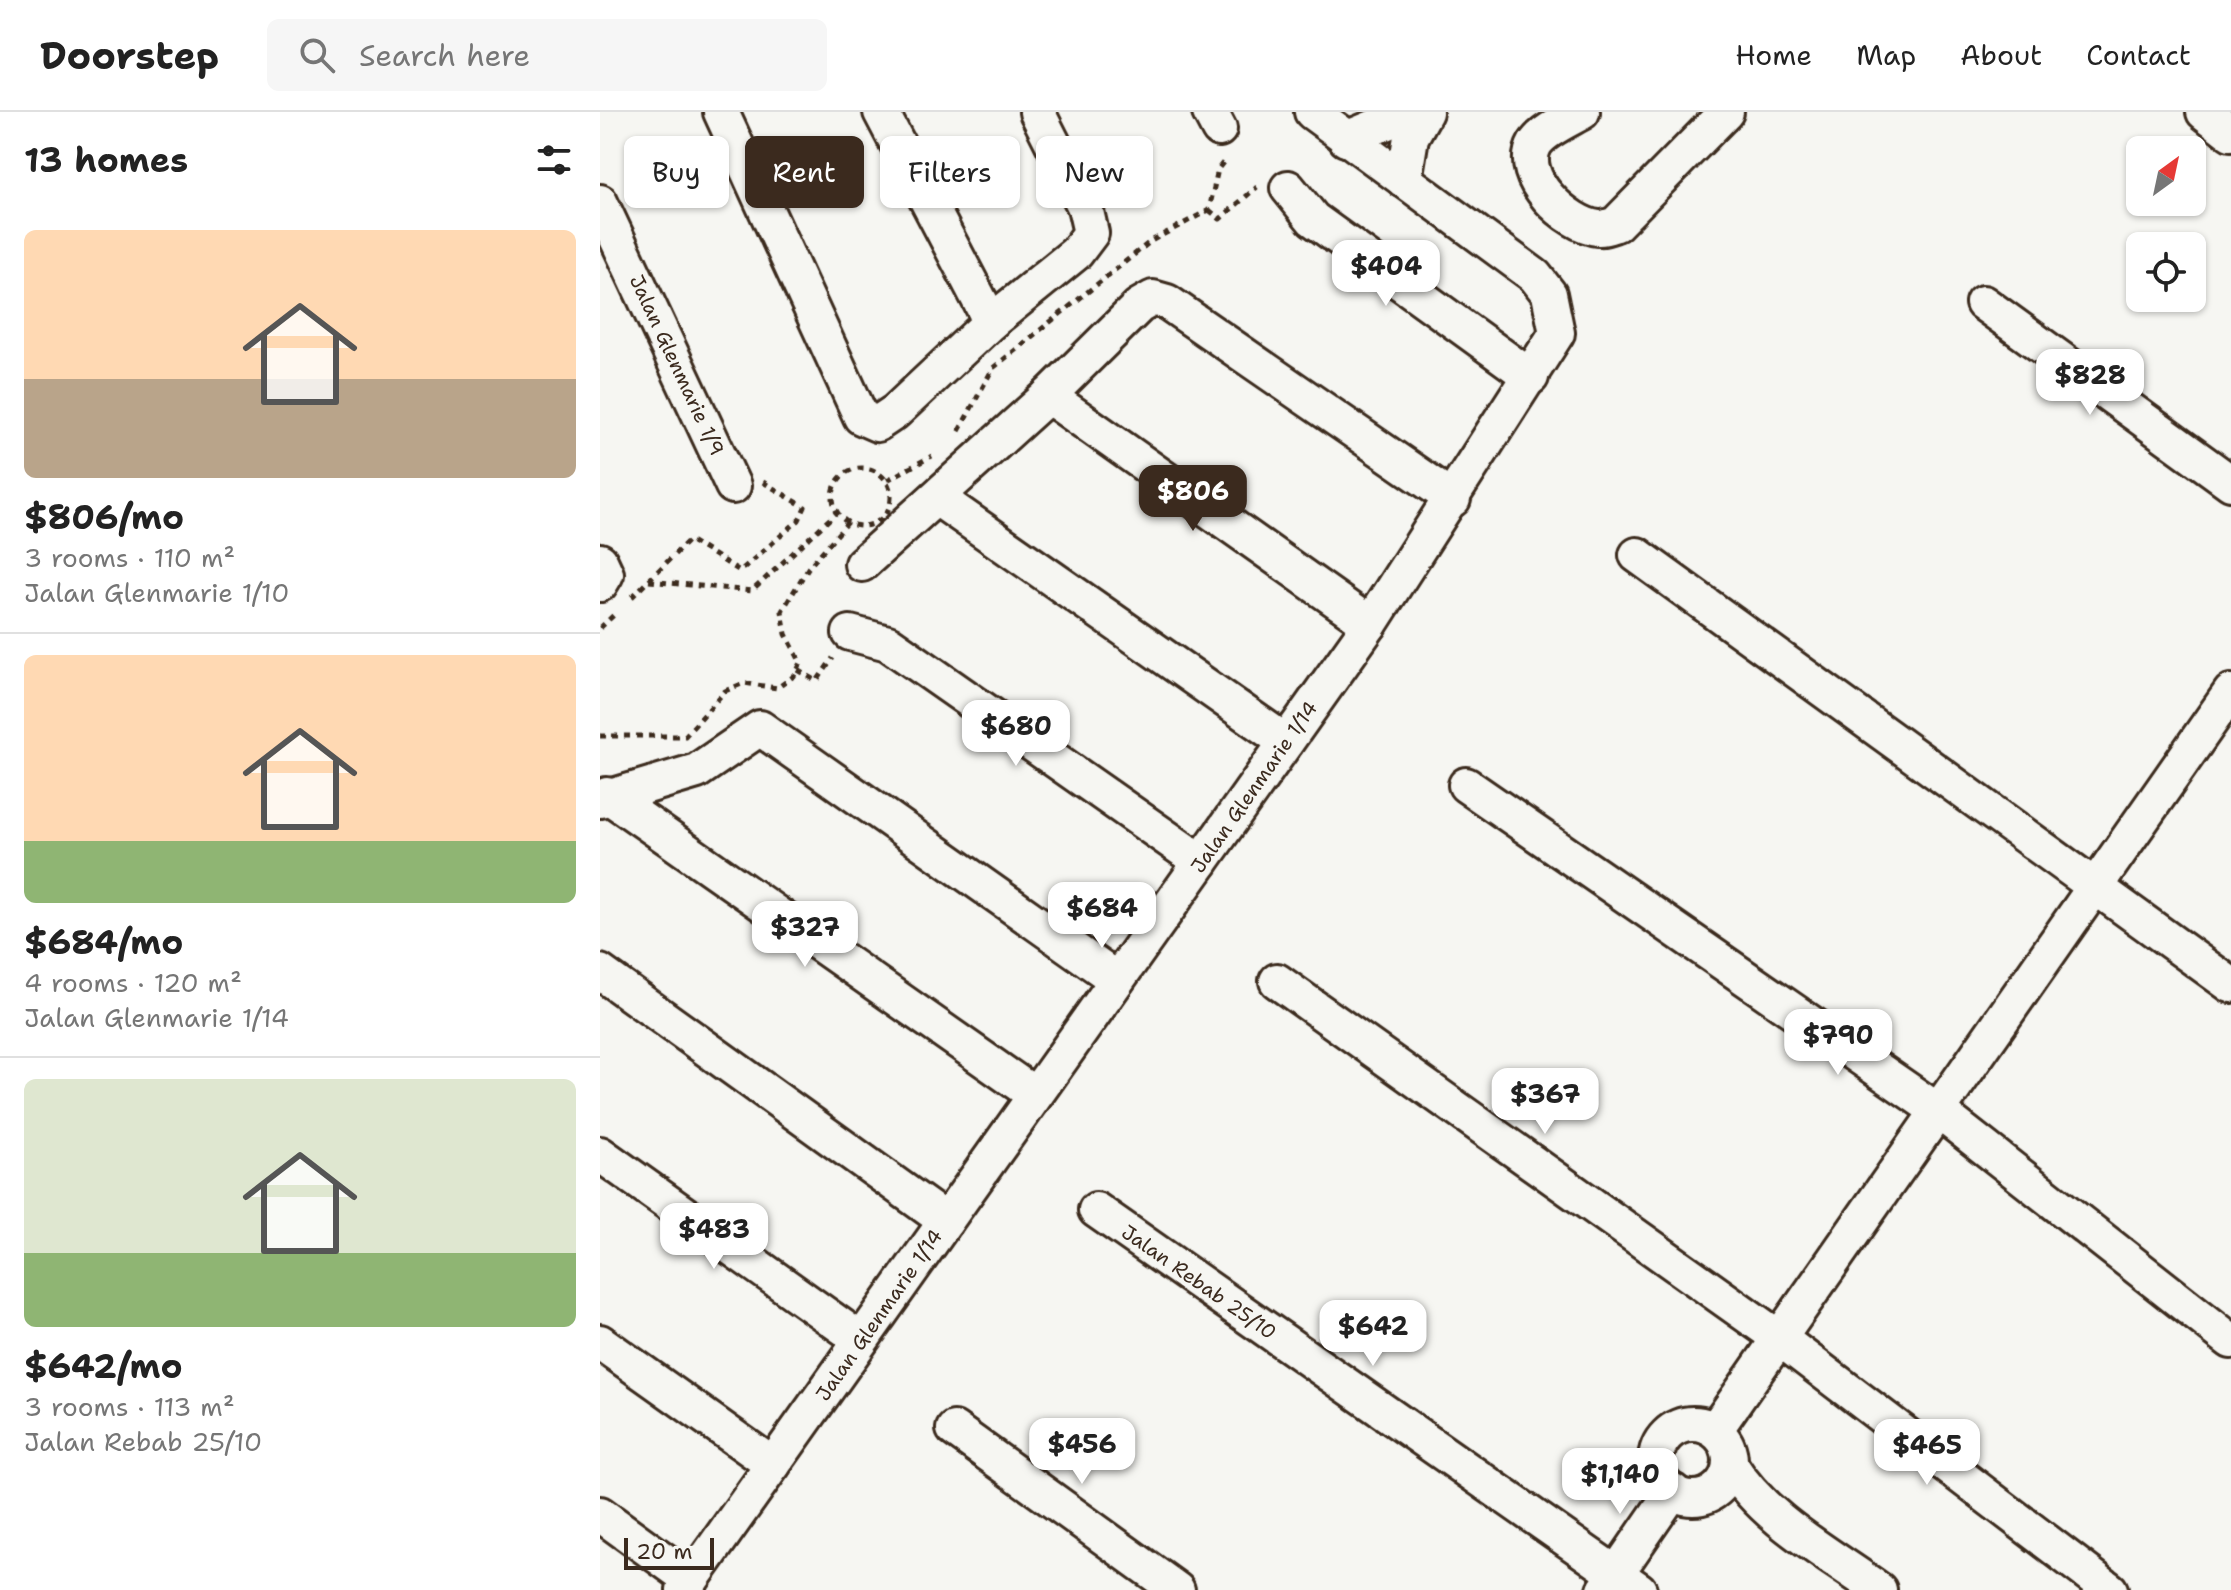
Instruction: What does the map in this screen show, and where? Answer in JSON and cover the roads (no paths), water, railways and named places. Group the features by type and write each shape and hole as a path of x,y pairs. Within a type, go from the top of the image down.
{"street":[{"path":"721,112 861,417 877,424 895,412 991,322 1076,253 1091,233 1085,207 1037,112"},
{"path":"881,112 991,322"},
{"name":"Jalan Glenmarie 1/14","path":"688,1585 1370,624 1557,333 1549,294 1535,276 1312,112"},
{"path":"1346,139 1411,112"},
{"path":"1404,180 1404,161 1411,137 1425,112"},
{"path":"1582,112 1536,142 1529,163 1538,188 1584,224 1600,229 1616,224 1726,112"},
{"path":"2204,112 2231,133"},
{"path":"1288,188 1313,219 1531,377"},
{"name":"Jalan Glenmarie 1/9","path":"600,202 733,486"},
{"path":"862,564 1048,396 1139,306 1153,298 1167,302 1453,499"},
{"path":"1983,303 2231,483"},
{"path":"1048,396 1370,624"},
{"path":"937,498 1286,742"},
{"path":"1637,555 2096,884 2231,985"},
{"path":"600,561 606,574 600,584"},
{"path":"850,633 888,643 1201,862"},
{"path":"1715,1430 2231,692"},
{"path":"604,798 697,771 760,728 1117,980"},
{"path":"1466,785 1938,1111 2231,1341"},
{"path":"604,798 1035,1095"},
{"path":"600,972 946,1221"},
{"path":"1277,981 1779,1338 2110,1590"},
{"path":"600,1154 861,1340"},
{"name":"Jalan Rebab 25/10","path":"1096,1210 1620,1585"},
{"path":"600,1342 773,1465"},
{"path":"1710,1494 1720,1487 1730,1464 1729,1451 1715,1430 1690,1424 1677,1428 1660,1446 1658,1471 1673,1491 1684,1497 1710,1494 1773,1514"},
{"path":"954,1429 1177,1590"},
{"path":"1730,1464 1773,1514 1879,1590"},
{"path":"1620,1585 1673,1491"},
{"path":"600,1514 688,1585"}]}
